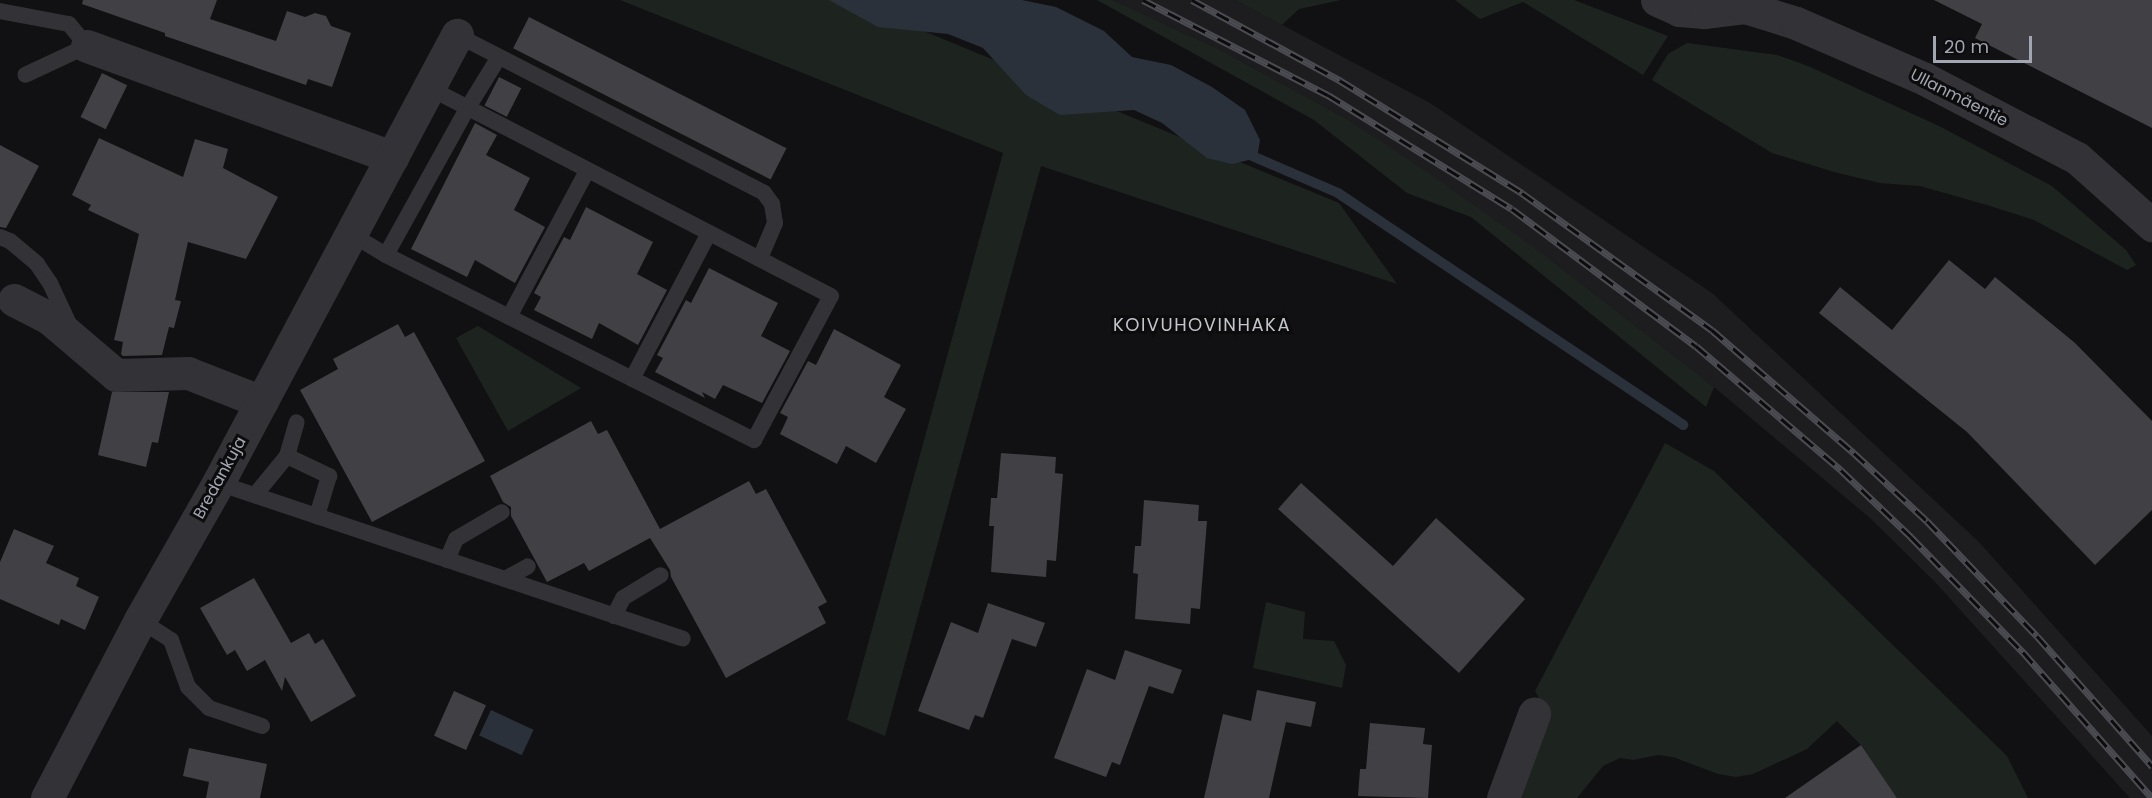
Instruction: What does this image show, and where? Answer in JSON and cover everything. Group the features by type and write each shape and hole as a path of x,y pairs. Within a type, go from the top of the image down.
{"street":[{"name":"Ullanmäentie","path":"1657,0 1679,10 1704,12 1738,4 1796,23 1925,80 2077,158 2152,225"},
{"name":"Bredankuja","path":"47,798 140,620 262,402 457,35"},
{"path":"87,46 392,157"},
{"path":"15,300 49,318 116,375 188,373 262,402"},
{"path":"1503,798 1534,714"}],"lane":[{"path":"0,10 69,24 87,46 25,75"},
{"path":"457,35 764,194 772,204 775,223 760,259"},
{"path":"386,255 467,109 499,57"},
{"path":"351,234 386,255 754,440 831,296 429,88"},
{"path":"509,317 587,171"},
{"path":"632,379 709,233"},
{"path":"0,237 10,241 37,264 50,283 77,340"},
{"path":"255,495 287,456 297,422"},
{"path":"287,456 329,476 317,516"},
{"path":"218,483 683,639"},
{"path":"447,560 456,539 502,512"},
{"path":"505,579 528,566"},
{"path":"614,616 623,598 661,576"},
{"path":"140,620 171,640 188,687 209,708 262,726"}],"shaded area":[{"path":"620,0 849,0 1339,203 1397,284 1041,166 885,736 847,720 1003,153"},
{"path":"829,0 1022,0 1056,7 1104,31 1132,57 1171,65 1212,87 1245,110 1260,140 1257,158 1232,164 1207,158 1162,123 1134,110 1060,115 1026,95 983,48 948,34 878,27"},
{"path":"1097,0 1113,0 1220,50 1345,118 1425,171 1542,253 1714,387 1706,407 1471,217 1407,193 1314,120"},
{"path":"1113,0 1235,0 1430,103 1712,293 1979,542 2152,736 2152,798 2130,798 1935,582 1870,518 1714,387 1542,253 1345,118 1220,50"},
{"path":"1235,0 1341,0 1299,9 1282,25"},
{"path":"1455,0 1574,0 1668,36 1643,75 1523,2 1480,19"},
{"path":"1687,43 1777,55 1808,66 1939,126 2052,186 2126,250 2136,265 2127,270 2034,220 1987,205 1920,186 1880,183 1834,172 1772,153 1652,80 1668,54"},
{"path":"478,326 581,388 508,431 456,338"},
{"path":"1665,443 1714,471 2007,756 2028,798 1897,798 1861,745 1837,721 1807,749 1753,774 1736,777 1718,774 1673,757 1658,755 1633,760 1620,758 1603,766 1577,798 1522,798 1520,794 1549,715 1535,691"},
{"path":"1266,602 1305,612 1303,639 1334,641 1346,665 1342,688 1253,668"},
{"path":"491,710 534,730 522,755 479,735"}],"building":[{"path":"83,0 217,0 210,19 276,41 287,11 305,17 315,13 326,16 331,26 351,33 332,87 308,79 306,85 165,36 165,33 82,4"},
{"path":"1934,0 2152,0 2152,128 1975,38 1982,24"},
{"path":"529,17 787,148 771,179 513,48"},
{"path":"102,73 127,85 106,129 81,117"},
{"path":"499,77 521,88 507,117 484,106"},
{"path":"475,123 497,135 486,155 530,178 514,210 545,227 515,283 475,260 467,277 411,249"},
{"path":"99,138 183,177 195,139 228,149 223,168 278,197 246,259 188,242 175,300 181,301 174,328 169,327 162,355 123,356 121,354 123,342 114,340 139,234 88,210 91,205 72,195"},
{"path":"0,145 39,166 6,228 0,227"},
{"path":"586,207 653,242 637,274 667,290 638,345 599,323 592,339 534,310 541,297 534,293 564,237 570,240"},
{"path":"1949,260 1985,289 1995,277 2075,343 2152,421 2152,510 2095,565 1967,432 1819,313 1840,287 1892,330"},
{"path":"709,268 778,303 761,336 790,351 762,403 723,385 715,399 702,392 705,398 655,372 663,358 657,355 686,300 691,303"},
{"path":"398,324 405,337 414,332 485,461 372,522 300,390 338,369 333,359"},
{"path":"834,329 901,365 884,397 906,409 876,463 846,446 837,464 780,434 788,417 780,413 808,361 816,365"},
{"path":"112,392 169,392 158,443 152,442 146,467 98,455"},
{"path":"591,421 598,434 607,430 660,529 749,481 756,494 766,489 827,602 818,607 826,623 726,678 671,577 670,570 650,538 589,571 584,563 547,582 511,516 511,507 503,502 490,476"},
{"path":"1001,453 1056,457 1055,473 1063,474 1056,561 1047,560 1046,577 991,572 994,526 989,526 991,498 997,498"},
{"path":"1301,483 1393,566 1436,518 1525,599 1459,673 1278,509"},
{"path":"1144,500 1199,505 1198,521 1207,521 1200,609 1191,608 1190,624 1135,619 1138,574 1133,573 1135,546 1141,546"},
{"path":"14,529 54,546 46,563 79,578 76,586 99,597 85,630 61,619 59,625 0,599 0,562"},
{"path":"254,578 291,643 309,633 315,644 323,639 356,696 311,722 285,677 282,691 265,660 247,671 235,650 227,655 200,608"},
{"path":"988,603 1045,623 1036,647 1012,639 983,718 975,715 969,730 918,711 951,622 978,633"},
{"path":"1125,650 1182,670 1173,694 1149,686 1120,765 1112,762 1106,777 1054,758 1087,669 1115,680"},
{"path":"1257,690 1316,702 1311,727 1286,722 1269,798 1204,798 1223,714 1251,721"},
{"path":"454,691 486,705 466,750 434,736"},
{"path":"1370,723 1425,728 1423,744 1432,745 1428,798 1358,796 1360,769 1366,769"},
{"path":"1861,745 1897,798 1785,798"},
{"path":"189,748 267,764 260,798 206,798 209,782 183,776"}],"waterway":[{"path":"1243,152 1338,193 1683,425"}],"railway":[{"path":"1143,0 1328,95 1512,209 1696,346 1841,470 1911,537 2023,652 2152,798"},
{"path":"1192,0 1341,81 1522,193 1712,330 1854,453 1927,521 2037,636 2152,766"}],"district":[{"name":"KOIVUHOVINHAKA","path":"1202,325"}]}
